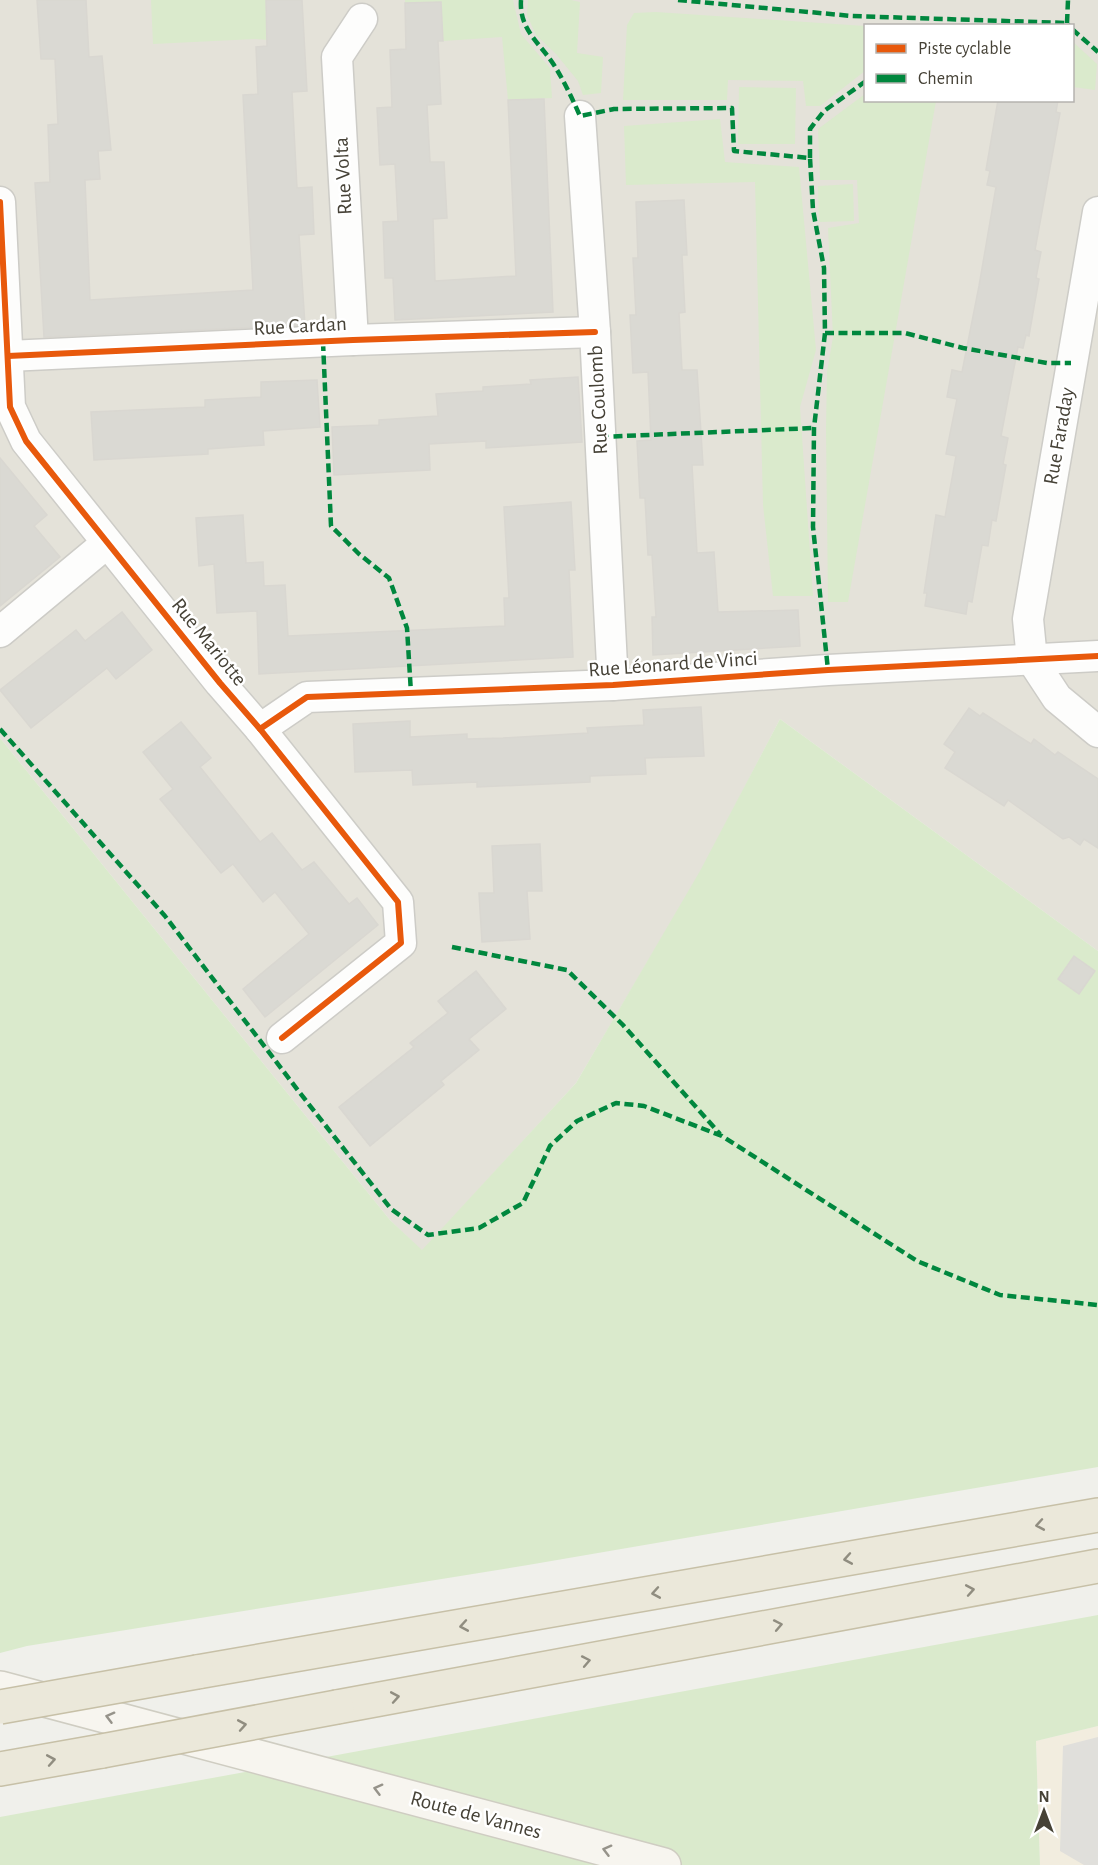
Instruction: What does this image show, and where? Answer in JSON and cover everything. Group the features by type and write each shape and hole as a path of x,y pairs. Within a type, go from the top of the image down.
{"highway":[{"path":"0,1707 1098,1515"},
{"path":"0,1770 1098,1566"}],"main road":[{"name":"Route de Vannes","path":"0,1688 664,1865"}],"street":[{"name":"Rue Volta","path":"353,340 337,57 362,19"},
{"name":"Rue Coulomb","path":"580,116 595,332 613,685"},
{"name":"Rue Mariotte","path":"0,202 10,407 26,441 398,902 401,943 282,1038"},
{"name":"Rue Faraday","path":"1032,660 1028,619 1098,213"},
{"name":"Rue Cardan","path":"8,356 353,340 595,332"},
{"path":"0,632 107,543"},
{"name":"Rue Léonard de Vinci","path":"260,729 307,697 613,685 828,670 1098,656"},
{"path":"1032,660 1057,698 1098,732"}],"shaded area":[{"path":"0,0 1098,0 1098,951 780,719 701,871 576,1083 422,1251 390,1220 0,738"},
{"path":"1098,1726 1098,1865 1040,1865 1036,1741"},
{"path":"1098,1737 1098,1865 1084,1865 1060,1851 1063,1746"}],"green space":[{"path":"151,0 266,0 269,40 153,44"},
{"path":"405,0 513,0 521,34 550,68 552,98 508,100 502,37 443,41 405,3"},
{"path":"528,0 580,2 577,53 603,57 601,93 583,95 578,81 556,54 536,35 527,15"},
{"path":"656,12 864,26 864,72 820,106 806,106 803,81 728,80 727,100 623,100 627,25 634,13"},
{"path":"1074,43 1097,64 1095,90 1074,87"},
{"path":"739,87 796,88 795,144 738,144"},
{"path":"864,95 864,102 936,102 848,602 828,602 827,372 833,337 828,228 859,223 857,180 820,180 818,129"},
{"path":"720,119 725,162 799,167 816,350 800,407 813,596 773,596 763,505 755,182 626,185 624,126"},
{"path":"853,184 854,221 819,222 818,186"},
{"path":"780,719 1098,951 1098,1467 528,1565 27,1646 0,1653 0,738 390,1220 422,1250 576,1083 700,871"},
{"path":"1098,1615 1098,1726 1036,1741 1040,1865 0,1865 0,1817"}],"building":[{"path":"37,0 86,0 89,57 102,56 111,150 98,151 100,179 85,180 90,300 253,290 243,95 258,94 256,47 267,46 266,0 302,0 307,91 292,92 297,188 312,187 314,234 299,235 305,325 44,337 35,183 50,182 48,125 58,124 55,59 41,59"},
{"path":"441,2 443,41 438,41 441,104 427,105 430,162 444,162 447,218 433,219 435,281 516,276 508,100 544,99 553,312 395,320 393,278 385,278 383,222 398,221 395,164 380,165 377,108 392,107 390,50 406,49 405,3"},
{"path":"998,102 1058,102 1056,112 1060,113 1035,250 1041,252 1036,278 1039,279 1029,336 1026,335 1023,348 1018,347 1001,436 1008,438 1003,464 1006,465 996,521 992,520 988,546 982,545 972,602 968,601 966,614 925,606 927,593 924,593 936,515 945,517 956,456 946,454 957,399 947,397 952,370 962,372 996,187 987,185 990,171 986,170"},
{"path":"684,200 687,255 682,255 685,312 679,313 682,370 697,370 703,465 692,465 697,553 714,552 718,612 798,610 800,646 653,655 652,617 656,617 652,555 648,555 645,498 640,498 637,441 651,440 648,372 633,373 630,315 636,315 633,258 638,258 636,202"},
{"path":"578,377 582,442 486,448 486,441 429,444 430,470 334,475 332,427 379,425 379,420 438,416 436,394 483,391 483,387 531,384 530,380"},
{"path":"317,380 320,427 263,431 264,445 208,449 208,454 94,460 91,412 205,407 205,400 261,397 261,382"},
{"path":"0,458 47,515 34,526 60,557 0,606"},
{"path":"571,502 575,570 569,570 573,657 259,674 257,611 217,613 214,564 199,566 196,518 243,515 246,563 263,562 264,586 285,585 288,636 505,626 504,598 509,598 504,507"},
{"path":"122,612 152,650 116,679 107,668 31,728 0,690 76,630 85,641"},
{"path":"701,707 704,756 645,758 646,774 590,776 590,782 477,787 477,782 413,785 412,770 355,772 353,724 410,721 410,737 467,734 467,739 503,738 588,733 587,728 644,725 643,710"},
{"path":"969,708 980,716 983,713 1031,744 1034,739 1055,755 1058,752 1098,779 1098,848 1084,839 1080,845 1069,837 1063,839 1008,800 1004,806 945,768 955,752 944,744"},
{"path":"181,722 211,758 200,767 260,842 272,833 302,870 314,862 349,904 357,898 378,925 265,1017 243,989 309,934 275,892 263,902 233,864 221,873 160,799 173,789 143,752"},
{"path":"540,844 542,891 527,891 530,939 482,942 479,893 494,893 492,846"},
{"path":"1074,956 1095,971 1079,994 1058,979"},
{"path":"476,971 506,1009 469,1039 479,1050 441,1081 444,1085 370,1146 339,1107 414,1047 410,1043 448,1013 438,1001"}],"marked path":[{"path":"521,0 521,11 527,28 558,71 580,116 614,109 732,108 734,151 810,158 813,210 824,268 825,333 814,428 813,527 828,670"},
{"path":"678,0 852,16 1068,24"},
{"path":"1067,23 1068,0"},
{"path":"1074,31 1098,52"},
{"path":"810,158 810,129 824,111 864,82"},
{"path":"825,333 905,333 963,348 1047,363 1071,363"},
{"path":"323,342 331,526 359,554 389,578 407,628 411,693"},
{"path":"600,437 814,428"},
{"path":"0,729 165,916 391,1209 428,1235 479,1228 523,1203 550,1146 577,1121 616,1103 644,1106 722,1136 917,1261 1000,1295 1098,1305"},
{"path":"452,947 567,970 623,1025 720,1134"}],"cycle path":[{"path":"0,202 10,407 26,441 398,902 401,943 282,1038"},
{"path":"8,356 353,340 595,332"},
{"path":"260,729 307,697 613,685 828,670 1098,656"}]}
